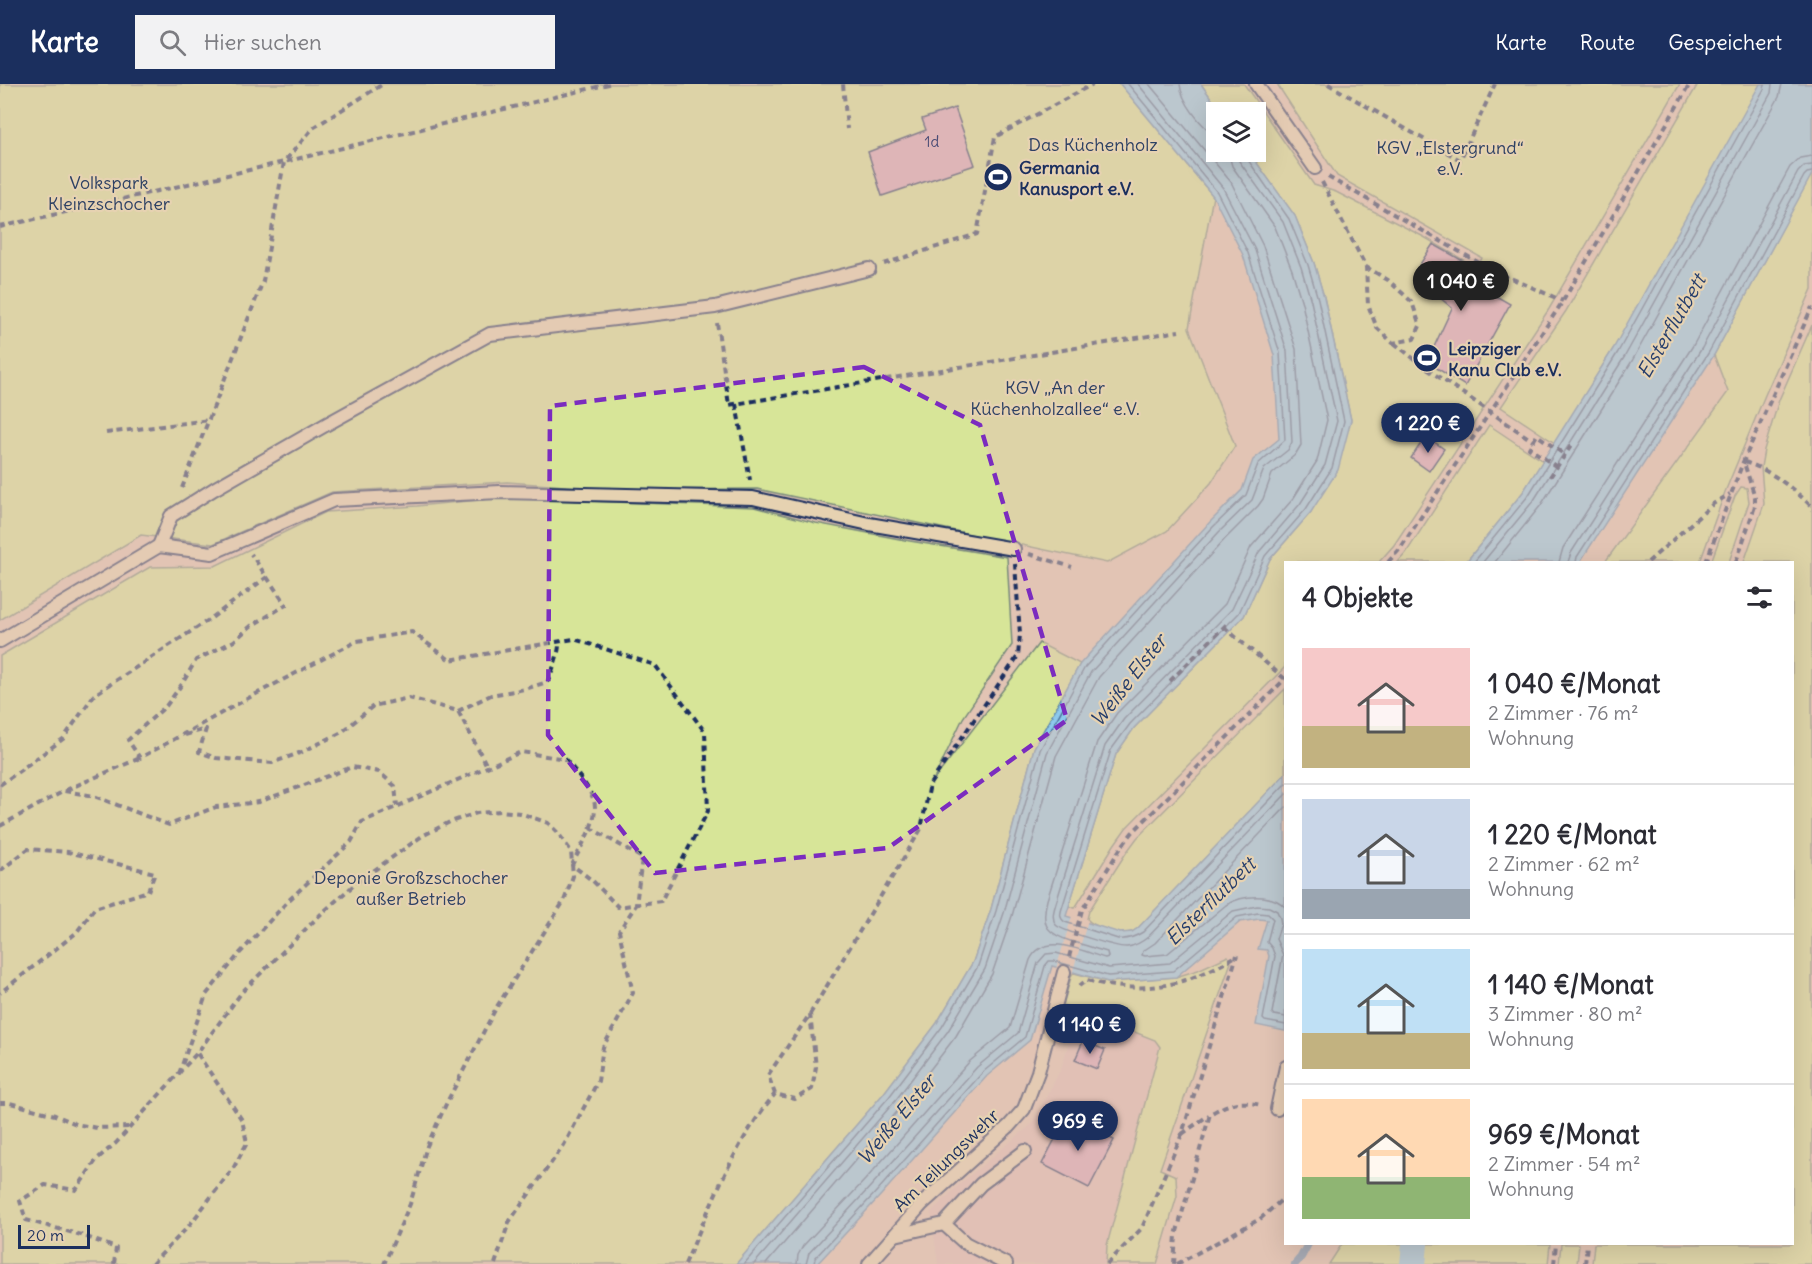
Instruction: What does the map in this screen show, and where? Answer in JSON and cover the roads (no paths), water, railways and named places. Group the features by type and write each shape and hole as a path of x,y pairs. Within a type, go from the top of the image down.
{"lane":[{"path":"1256,84 1315,168"},
{"path":"0,640 159,546 171,516 214,489 490,334 715,307 869,269"},
{"path":"159,546 212,553 334,500 500,492 753,498 869,524 1014,549"},
{"name":"Am Teilungswehr","path":"869,1264 922,1204 1009,1125 1024,1108 1038,1072 1064,972"},
{"path":"1277,1109 1284,1076"},
{"path":"895,1234 944,1224 981,1184 1025,1150"},
{"path":"944,1224 965,1244 1006,1264"}],"water":[{"path":"1120,84 1201,84 1214,102 1206,102 1206,162 1256,162 1295,216 1314,263 1324,297 1351,420 1338,470 1311,512 1270,559 1244,616 1134,728 1116,754 1066,916 1120,933 1132,932 1284,775 1284,1031 1256,1025 1269,956 1267,950 1258,949 1267,920 1240,922 1176,977 1108,982 1052,966 1030,1040 987,1076 817,1264 736,1264 884,1093 937,1023 973,962 991,909 1034,748 1080,664 1242,490 1253,460 1279,439 1274,355 1243,255 1213,196"},
{"name":"Elsterflutbett","path":"1760,84 1812,84 1812,174 1714,355 1581,561 1467,561 1523,492 1613,349"}],"waterway":[{"path":"1295,1264 1307,1245"},
{"path":"1413,1264 1415,1245"}],"place":[{"name":"Germania Kanusport e.V.","path":"998,177"},
{"name":"Leipziger Kanu Club e.V.","path":"1427,358"}],"park label":[{"name":"Das Küchenholz","path":"1093,144"},
{"name":"KGV „Elstergrund“ e.V.","path":"1450,157"},
{"name":"Volkspark Kleinzschocher","path":"109,192"},
{"name":"KGV „An der Küchenholzallee“ e.V.","path":"1055,397"},
{"name":"Deponie Großzschocher außer Betrieb","path":"411,887"}],"water label":[{"name":"Weiße Elster","path":"1128,680"},
{"name":"Weiße Elster","path":"896,1119"}]}
